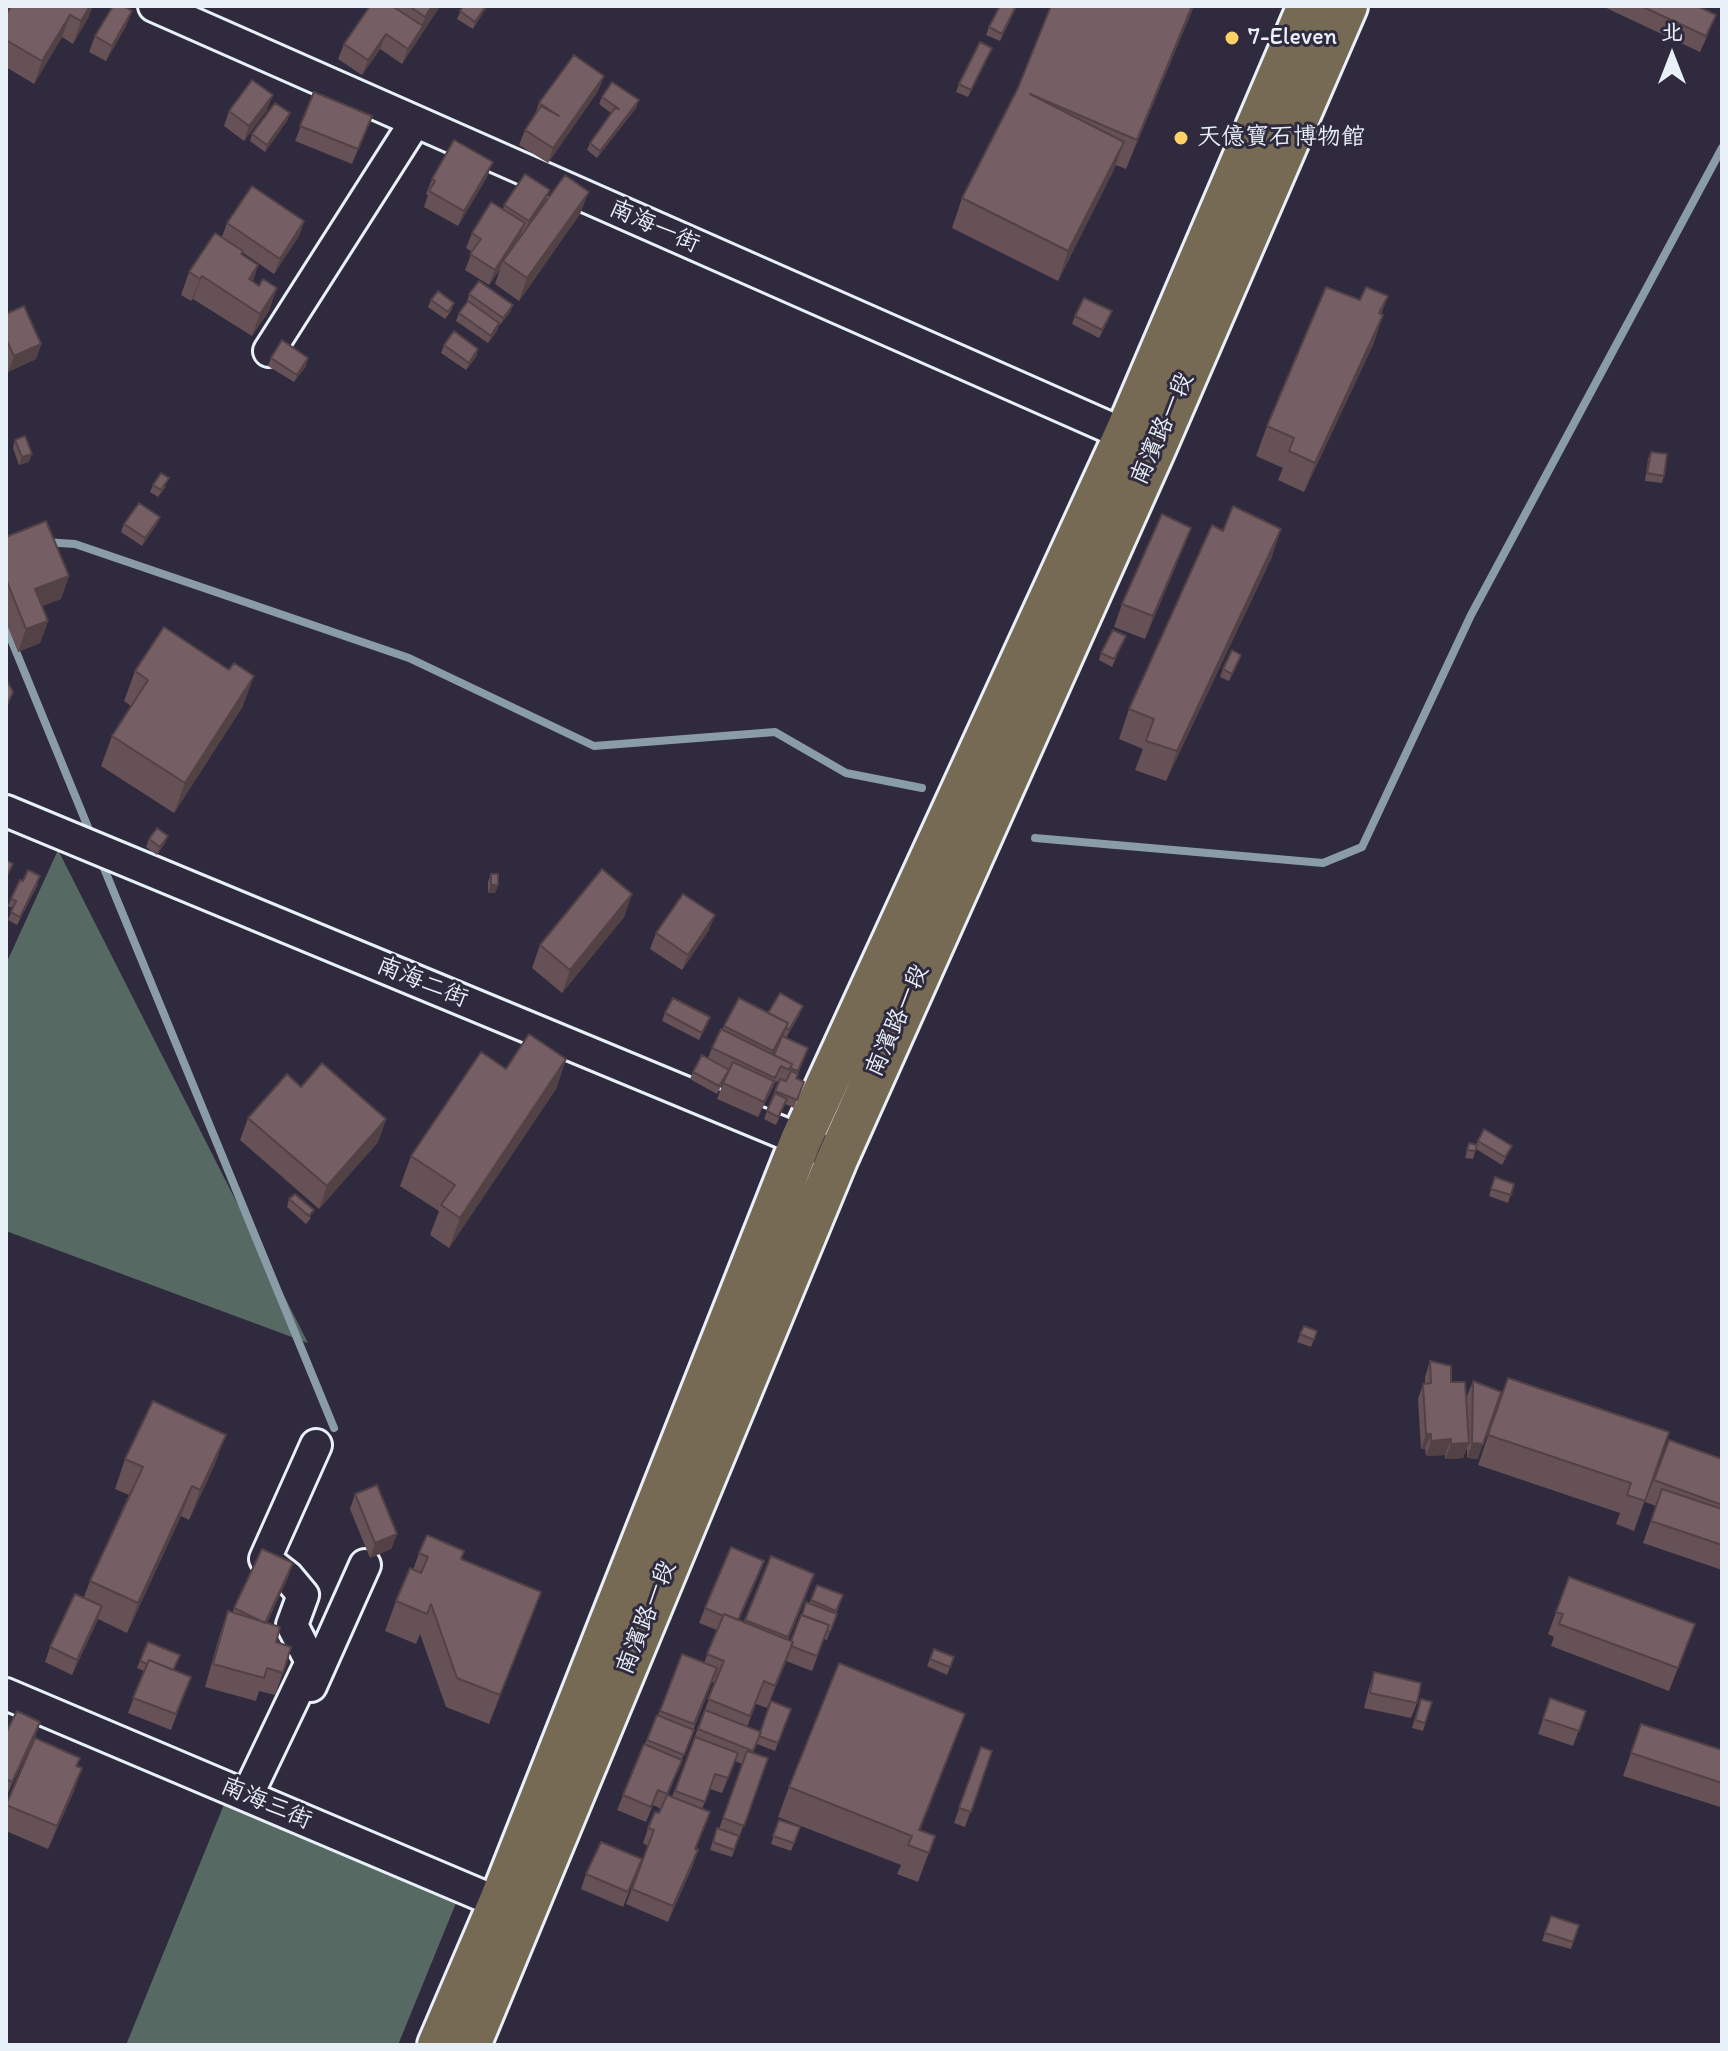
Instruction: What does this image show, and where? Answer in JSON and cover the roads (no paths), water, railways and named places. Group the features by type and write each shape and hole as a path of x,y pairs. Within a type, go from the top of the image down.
{"main road":[{"name":"南濱路一段","path":"438,2045 512,1908 838,1157 1140,441 1308,6"},
{"name":"南濱路一段","path":"470,2045 512,1908 801,1140 1347,6"}],"street":[{"name":"南海一街","path":"154,6 1140,441"},
{"path":"269,351 415,122"},
{"name":"南海二街","path":"6,811 838,1157"},
{"path":"253,1798 311,1662 292,1625 303,1595 288,1577 265,1559 316,1445"},
{"path":"253,1798 365,1565"},
{"name":"南海三街","path":"6,1694 512,1908"}],"waterway":[{"path":"1035,838 1323,863 1362,847 1471,615 1722,148"},
{"path":"45,542 75,544 409,658 594,746 775,732 846,773 922,788"},
{"path":"6,627 92,837"},
{"path":"101,861 334,1428"}],"place":[{"name":"7-Eleven","path":"1232,38"},
{"name":"天億寶石博物館","path":"1181,138"}]}
